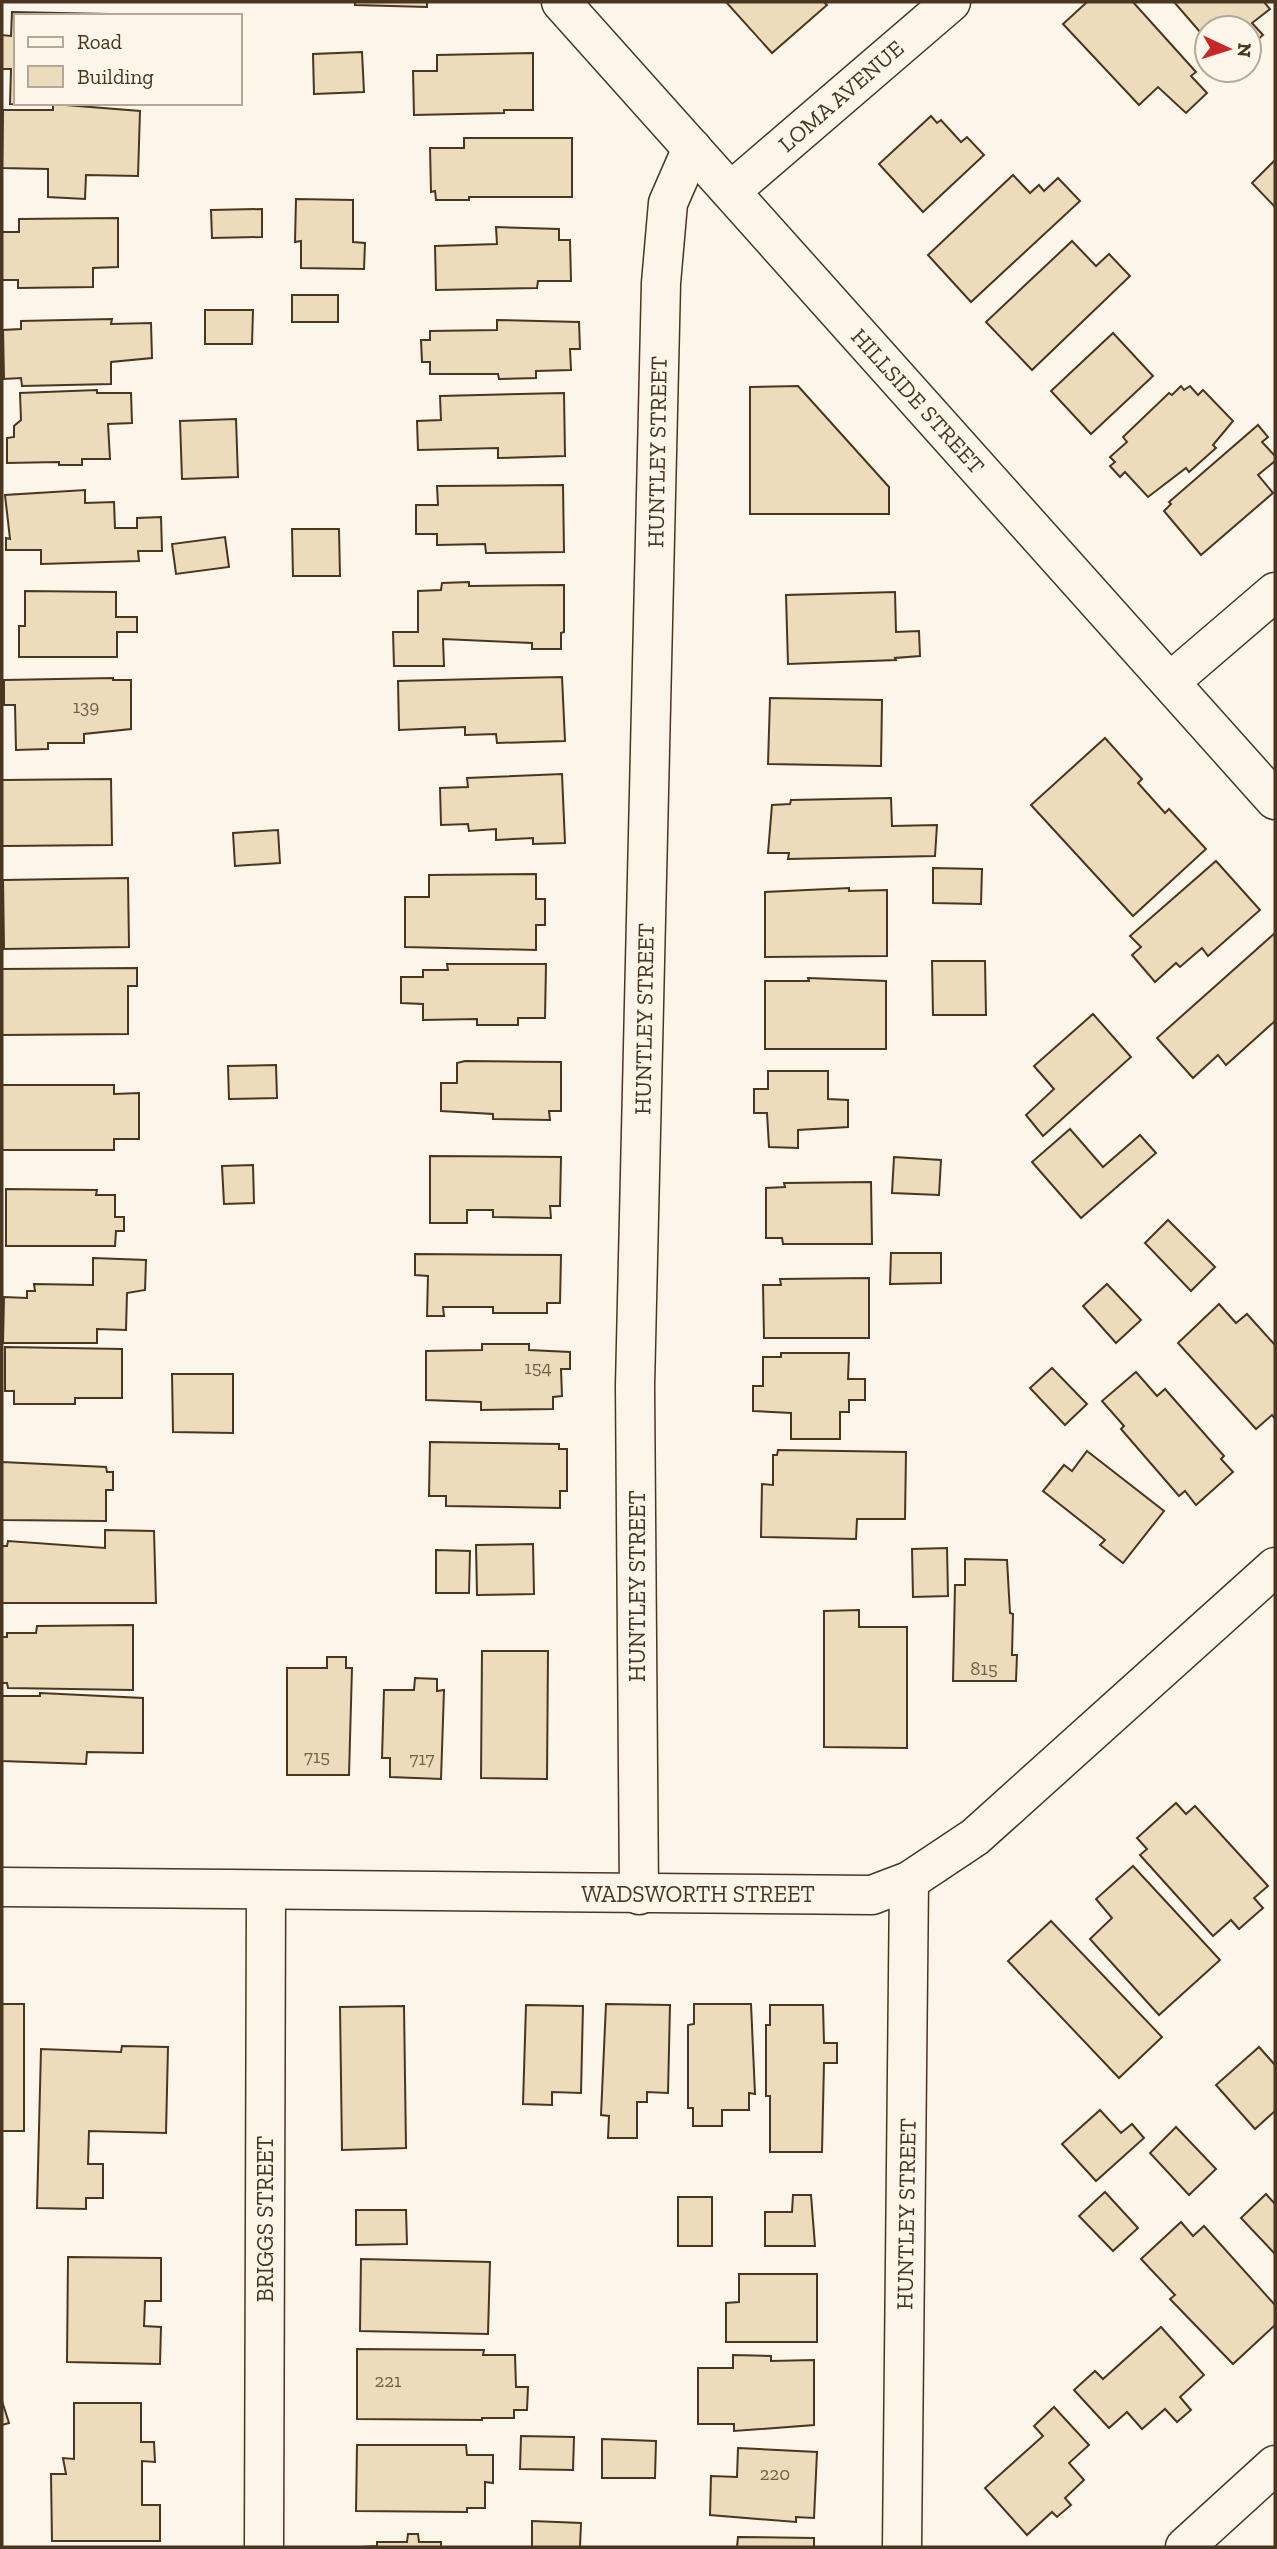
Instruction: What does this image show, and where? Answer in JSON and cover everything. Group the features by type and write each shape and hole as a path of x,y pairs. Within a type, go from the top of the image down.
{"street":[{"name":"HILLSIDE STREET","path":"561,2 1275,800"},
{"name":"LOMA AVENUE","path":"731,191 951,2"},
{"name":"HUNTLEY STREET","path":"639,1895 635,1386 660,304 668,203 692,148"},
{"path":"1170,681 1275,592"},
{"name":"WADSWORTH STREET","path":"2,1887 639,1895 872,1895 909,1881 975,1837 1275,1567"},
{"name":"HUNTLEY STREET","path":"902,2547 909,1881"},
{"name":"BRIGGS STREET","path":"264,2547 266,1890"},
{"path":"1185,2547 1275,2465"}],"building":[{"path":"355,2 427,2 427,7 355,5"},
{"path":"726,2 824,2 827,5 772,53"},
{"path":"1087,2 1133,2 1193,69 1193,84 1199,84 1207,93 1186,113 1158,87 1139,105 1063,24"},
{"path":"1174,2 1264,2 1270,9 1263,14 1193,14 1193,24"},
{"path":"12,12 109,14 14,14 14,104 10,104 11,69 2,69 2,35 11,36"},
{"path":"362,52 364,92 314,94 313,54"},
{"path":"533,53 533,110 414,115 413,71 437,71 437,55"},
{"path":"53,105 65,105 140,111 138,176 86,175 85,199 48,197 48,169 2,168 3,110 53,110"},
{"path":"931,116 937,123 941,120 961,142 967,137 984,155 923,212 879,164"},
{"path":"464,138 572,138 572,197 469,197 469,200 436,200 435,191 431,192 430,148 464,148"},
{"path":"1275,160 1275,207 1252,183"},
{"path":"1013,175 1030,193 1039,185 1044,191 1058,178 1080,201 971,302 928,255"},
{"path":"296,199 353,200 353,242 365,243 364,269 301,268 301,241 295,242"},
{"path":"262,209 262,237 212,238 211,210"},
{"path":"118,218 118,267 93,268 93,287 18,288 18,280 2,280 2,232 19,232 19,219"},
{"path":"496,227 559,229 559,240 570,240 571,281 538,281 537,288 436,290 435,246 497,244"},
{"path":"1072,241 1096,266 1109,254 1130,276 1032,370 986,322"},
{"path":"292,295 338,295 338,322 292,322"},
{"path":"205,310 253,310 252,344 205,344"},
{"path":"112,319 111,324 151,323 152,358 111,362 111,384 22,386 21,378 4,379 3,330 21,329 21,321"},
{"path":"497,320 579,322 580,349 570,349 571,370 536,371 536,378 499,379 498,374 430,374 430,362 422,362 421,340 430,340 430,331 497,330"},
{"path":"1113,333 1153,376 1091,434 1051,391"},
{"path":"798,386 889,487 889,514 750,514 750,387"},
{"path":"1181,386 1184,390 1190,386 1198,395 1203,390 1233,421 1213,445 1216,448 1189,472 1186,468 1148,497 1125,472 1120,477 1110,466 1115,462 1110,457 1127,442 1123,437 1169,393 1172,395"},
{"path":"97,390 97,393 131,393 132,423 108,424 110,459 82,459 82,465 59,465 59,462 7,463 7,438 14,437 14,426 21,420 20,393"},
{"path":"564,393 565,456 498,458 498,448 418,450 417,421 441,420 440,396"},
{"path":"236,419 238,477 182,479 180,421"},
{"path":"1258,425 1268,437 1262,442 1275,456 1275,461 1258,475 1273,493 1201,555 1164,511 1171,504 1169,502"},
{"path":"563,485 564,552 486,553 485,544 437,545 437,534 416,534 416,505 438,505 437,486"},
{"path":"85,490 85,503 114,502 115,528 137,528 137,518 161,517 162,551 138,551 139,561 41,564 41,550 6,550 6,538 10,539 5,495"},
{"path":"292,529 339,529 340,576 293,576"},
{"path":"225,537 229,567 176,574 172,544"},
{"path":"469,582 469,586 564,585 564,632 561,633 561,649 532,649 532,643 443,639 444,666 394,666 393,632 418,632 418,591 441,590 442,583"},
{"path":"25,591 116,592 116,617 137,617 137,632 117,632 117,657 19,657 19,626 25,626"},
{"path":"895,592 896,632 919,631 920,656 895,658 896,660 788,664 786,595"},
{"path":"562,677 565,741 497,743 496,734 465,735 465,727 399,730 398,681"},
{"path":"4,680 131,680 131,729 84,734 84,743 48,743 48,749 16,750 15,705 4,705"},
{"path":"770,698 882,700 881,766 768,764"},
{"path":"1105,738 1142,779 1138,783 1165,813 1169,809 1206,849 1133,916 1031,805"},
{"path":"562,774 565,843 533,844 533,838 496,840 496,829 469,831 468,824 441,825 440,788 468,787 467,778"},
{"path":"111,779 112,845 2,846 2,780"},
{"path":"891,798 892,826 937,825 935,856 788,859 789,853 768,853 772,805 790,804 791,800"},
{"path":"278,830 280,863 235,866 233,833"},
{"path":"1216,861 1260,910 1208,956 1202,948 1180,967 1176,963 1155,982 1132,955 1141,947 1130,936"},
{"path":"933,868 982,869 981,904 933,903"},
{"path":"536,874 536,899 545,899 545,925 536,925 536,950 405,947 405,897 429,897 429,875"},
{"path":"128,878 129,947 4,949 3,880"},
{"path":"849,888 849,891 887,890 887,956 765,957 765,892"},
{"path":"1275,933 1275,1021 1226,1065 1218,1055 1193,1078 1157,1038"},
{"path":"932,961 985,961 986,1015 933,1015"},
{"path":"447,964 546,964 545,1018 518,1018 518,1025 477,1025 477,1019 423,1020 423,1004 401,1003 401,977 423,977 423,970 448,970"},
{"path":"137,968 137,986 128,986 128,1034 2,1035 2,969"},
{"path":"808,978 886,981 886,1049 765,1049 765,981 809,981"},
{"path":"1093,1014 1131,1057 1043,1136 1026,1115 1054,1089 1034,1066"},
{"path":"561,1062 561,1111 549,1111 550,1120 493,1119 493,1114 441,1111 441,1083 457,1083 457,1063"},
{"path":"276,1065 277,1098 229,1099 228,1066"},
{"path":"768,1071 828,1071 828,1099 848,1100 848,1127 798,1130 798,1148 769,1147 767,1113 754,1113 754,1089 768,1089"},
{"path":"2,1085 114,1085 114,1094 139,1093 139,1139 114,1139 114,1150 2,1150"},
{"path":"1070,1129 1103,1167 1140,1135 1156,1153 1081,1218 1032,1162"},
{"path":"430,1156 561,1157 560,1206 550,1206 551,1218 493,1217 493,1210 467,1210 467,1223 430,1223"},
{"path":"894,1157 941,1160 939,1195 892,1193"},
{"path":"253,1165 254,1203 224,1204 222,1166"},
{"path":"871,1182 872,1244 783,1244 782,1238 766,1238 766,1188 785,1187 784,1183"},
{"path":"6,1189 97,1190 96,1195 115,1195 115,1217 124,1217 124,1231 116,1231 115,1246 6,1246"},
{"path":"1168,1220 1215,1267 1191,1291 1145,1243"},
{"path":"891,1253 941,1253 941,1283 890,1284"},
{"path":"415,1254 561,1255 560,1303 547,1303 547,1313 493,1313 493,1307 443,1307 444,1316 427,1316 428,1276 415,1275"},
{"path":"93,1258 146,1260 145,1290 127,1293 126,1330 97,1329 97,1343 3,1343 4,1297 27,1298 27,1291 35,1291 34,1284 93,1285"},
{"path":"869,1278 869,1338 764,1338 763,1285 781,1285 780,1279"},
{"path":"1107,1284 1141,1320 1116,1343 1083,1306"},
{"path":"1219,1304 1236,1323 1247,1314 1275,1345 1275,1419 1272,1415 1256,1429 1178,1343"},
{"path":"482,1344 529,1344 529,1350 570,1352 570,1369 561,1369 562,1396 553,1397 553,1409 481,1410 481,1402 426,1400 426,1351 482,1350"},
{"path":"5,1347 122,1349 122,1398 75,1398 75,1404 14,1404 14,1391 5,1391"},
{"path":"781,1353 849,1353 848,1379 865,1379 865,1400 849,1400 849,1412 840,1412 840,1439 791,1439 791,1413 753,1411 753,1386 763,1386 763,1357 781,1357"},
{"path":"1052,1368 1087,1404 1065,1425 1030,1388"},
{"path":"1136,1372 1157,1396 1165,1389 1224,1456 1221,1459 1233,1472 1196,1505 1185,1491 1179,1496 1121,1429 1124,1426 1102,1401"},
{"path":"172,1374 233,1374 233,1433 173,1432"},
{"path":"430,1442 559,1444 559,1449 567,1449 567,1491 560,1491 560,1508 446,1506 446,1496 429,1496"},
{"path":"778,1450 906,1452 905,1519 857,1519 856,1539 761,1537 762,1484 773,1485 773,1455 777,1455"},
{"path":"1087,1451 1164,1511 1123,1563 1100,1545 1105,1540 1043,1491 1064,1465 1072,1471"},
{"path":"2,1462 106,1467 107,1472 113,1472 113,1490 106,1490 106,1521 2,1520"},
{"path":"105,1530 154,1531 156,1603 2,1603 2,1546 7,1546 8,1541 105,1548"},
{"path":"533,1544 534,1594 477,1595 476,1545"},
{"path":"947,1548 948,1596 913,1597 912,1549"},
{"path":"436,1550 470,1551 469,1593 436,1593"},
{"path":"965,1559 1007,1560 1010,1613 1013,1614 1012,1655 1017,1655 1016,1681 953,1681 955,1585 965,1585"},
{"path":"859,1610 859,1627 907,1627 907,1748 824,1747 824,1611"},
{"path":"133,1625 133,1690 8,1688 7,1683 2,1683 2,1637 7,1637 7,1633 36,1633 37,1626"},
{"path":"482,1651 548,1651 547,1779 481,1778"},
{"path":"327,1657 346,1657 346,1668 352,1668 349,1775 287,1775 287,1668 327,1668"},
{"path":"415,1678 437,1679 437,1691 444,1690 441,1779 390,1777 390,1758 382,1758 384,1690 414,1690"},
{"path":"40,1693 143,1698 143,1753 87,1752 86,1764 2,1761 2,1696 40,1696"},
{"path":"1176,1803 1186,1814 1195,1806 1268,1886 1254,1898 1263,1908 1239,1929 1231,1920 1213,1936 1140,1855 1147,1849 1137,1838"},
{"path":"1133,1866 1220,1960 1159,2015 1090,1939 1112,1918 1096,1899"},
{"path":"1051,1921 1162,2037 1119,2078 1008,1961"},
{"path":"2,2004 24,2004 24,2131 2,2131"},
{"path":"606,2004 670,2005 668,2093 647,2092 647,2102 637,2102 637,2138 608,2138 609,2116 601,2115"},
{"path":"694,2004 751,2004 755,2094 749,2093 749,2110 722,2110 722,2126 693,2126 693,2108 688,2108 688,2025 694,2024"},
{"path":"526,2005 583,2006 581,2093 552,2092 552,2105 523,2104"},
{"path":"770,2005 823,2005 824,2043 837,2043 837,2063 824,2063 822,2152 770,2152 770,2096 766,2096 766,2025 770,2025"},
{"path":"404,2006 406,2148 342,2150 340,2007"},
{"path":"122,2046 168,2047 166,2133 89,2131 88,2164 103,2164 103,2198 86,2198 86,2209 37,2208 41,2049 121,2052"},
{"path":"1259,2047 1275,2065 1275,2111 1255,2129 1216,2085"},
{"path":"1100,2110 1121,2133 1132,2124 1144,2138 1096,2181 1062,2144"},
{"path":"1176,2127 1216,2169 1189,2195 1150,2153"},
{"path":"1105,2192 1138,2228 1113,2251 1079,2216"},
{"path":"1266,2194 1275,2204 1275,2254 1241,2218"},
{"path":"793,2195 811,2195 815,2246 765,2246 765,2212 792,2212"},
{"path":"678,2197 712,2197 712,2246 678,2246"},
{"path":"356,2210 406,2210 407,2244 356,2245"},
{"path":"1181,2222 1193,2236 1204,2226 1275,2305 1275,2325 1233,2364 1170,2299 1175,2295 1141,2259"},
{"path":"68,2257 161,2258 161,2301 145,2301 144,2326 161,2327 160,2364 67,2362"},
{"path":"361,2259 490,2262 488,2334 360,2331"},
{"path":"739,2274 817,2274 817,2342 726,2342 726,2303 739,2302"},
{"path":"1161,2327 1204,2375 1180,2397 1191,2410 1177,2422 1165,2409 1142,2429 1127,2412 1109,2428 1074,2390 1095,2371 1103,2379"},
{"path":"357,2349 484,2350 483,2355 515,2355 516,2387 528,2387 527,2410 514,2410 514,2418 482,2420 357,2419"},
{"path":"733,2355 771,2356 771,2361 814,2360 814,2425 734,2431 734,2424 698,2424 698,2368 733,2368"},
{"path":"2,2401 9,2423 2,2425"},
{"path":"74,2403 141,2403 141,2442 154,2442 155,2462 142,2461 142,2505 160,2505 160,2541 52,2541 51,2474 66,2474 63,2458 74,2459"},
{"path":"1054,2407 1089,2445 1069,2463 1084,2480 1065,2498 1071,2505 1057,2517 1052,2512 1027,2535 985,2488 1043,2436 1034,2426"},
{"path":"521,2436 574,2437 573,2470 520,2469"},
{"path":"602,2439 656,2441 655,2478 602,2478"},
{"path":"357,2445 466,2445 467,2455 493,2455 493,2483 485,2482 485,2508 467,2508 467,2512 356,2511"},
{"path":"738,2448 817,2452 814,2518 796,2517 796,2522 710,2515 711,2476 737,2477"},
{"path":"532,2521 581,2523 580,2547 532,2547"},
{"path":"408,2534 418,2534 419,2542 441,2542 441,2547 360,2547 377,2546 377,2542 407,2542"},
{"path":"738,2537 814,2538 814,2547 737,2547"}]}
